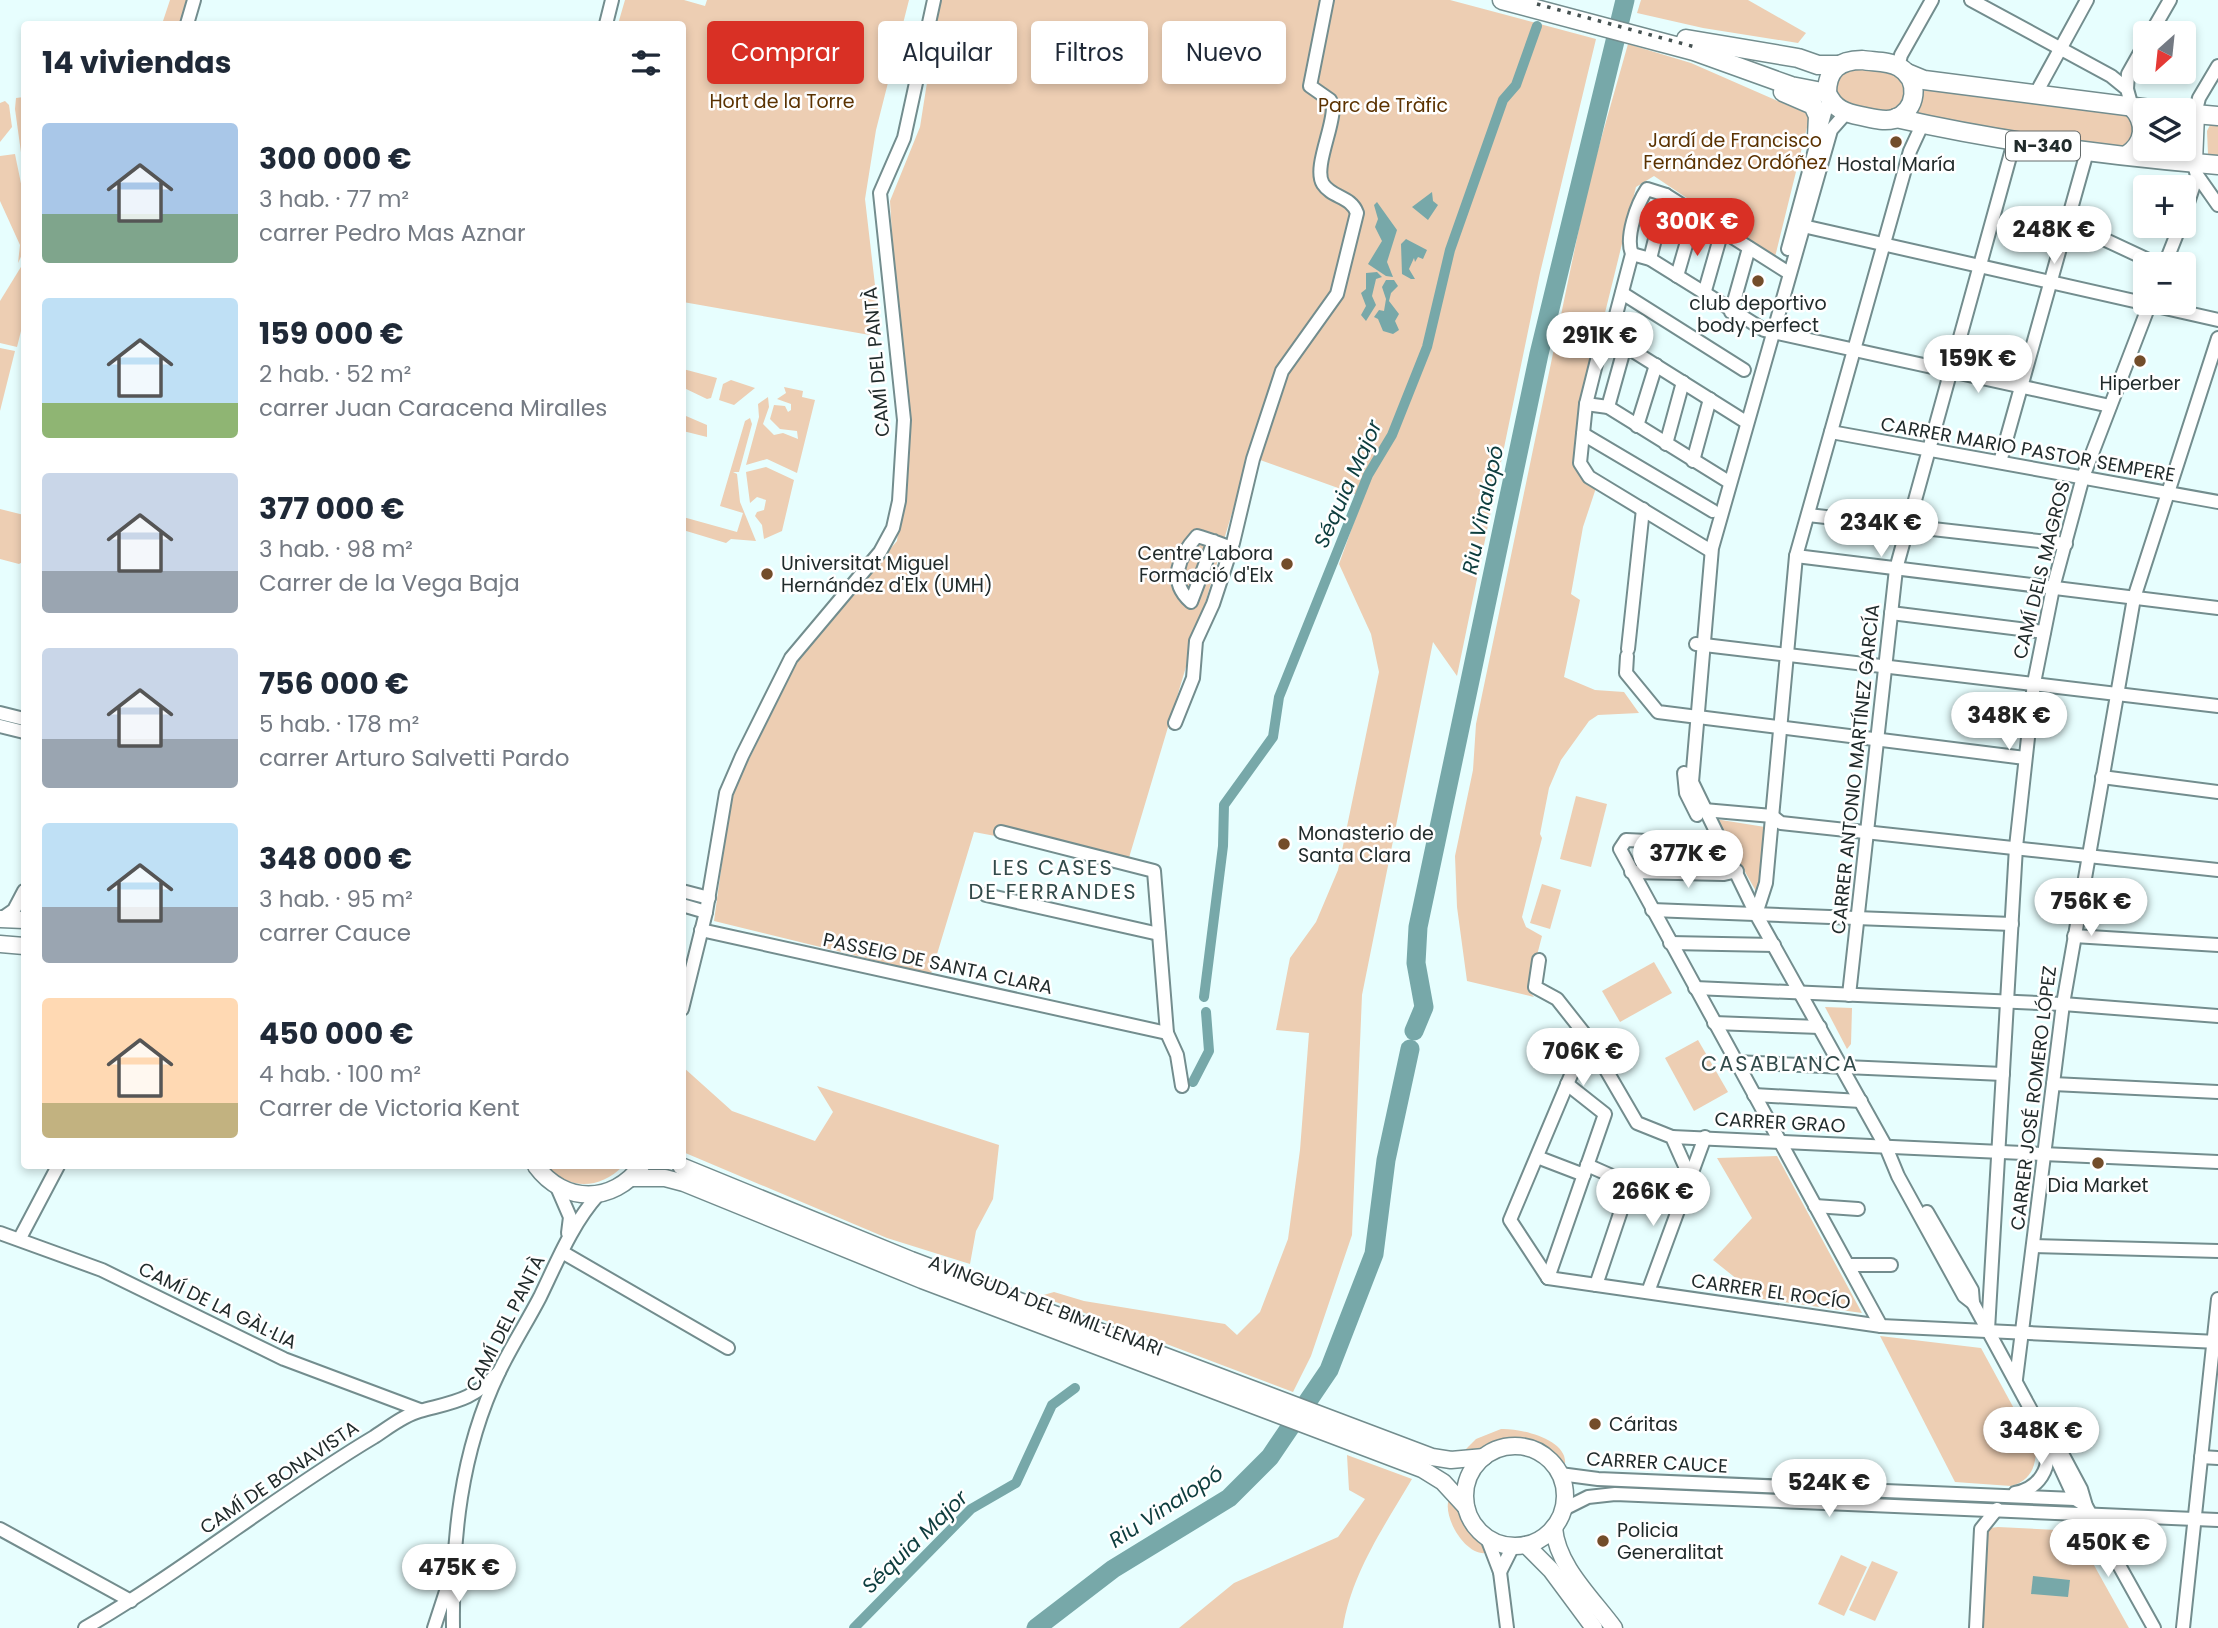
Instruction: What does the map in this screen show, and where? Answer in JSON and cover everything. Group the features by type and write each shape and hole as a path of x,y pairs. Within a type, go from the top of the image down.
{"highway":[{"path":"1502,0 1539,5 1695,46 1798,58 1818,65 1837,65 1862,60 1902,70 1924,80 2133,107"},
{"path":"1695,46 1751,72 1828,95 1846,113"},
{"path":"1828,95 1828,80 1837,65"},
{"path":"1896,118 1909,108 1913,101 1913,84 1902,70"},
{"path":"1751,72 1765,85 1813,105 1818,116 1817,137"},
{"name":"N-340","path":"1846,113 1877,119 1896,118 2014,142 2127,155 2195,169 2218,164"},
{"path":"2196,114 2218,116"},
{"path":"2127,155 2133,150"},
{"path":"2194,161 2195,169"}],"main road":[{"path":"0,919 21,920"},
{"path":"0,944 21,946"},
{"name":"AVINGUDA DEL BIMIL·LENARI","path":"686,1168 1422,1469 1443,1482 1466,1507"},
{"path":"539,1169 557,1187 580,1195 598,1195 621,1186 636,1172"},
{"name":"AVINGUDA DEL BIMIL·LENARI","path":"636,1172 684,1183 867,1259 1432,1457 1451,1460 1484,1457"},
{"path":"1519,1545 1541,1539 1554,1528 1564,1509 1564,1488 1560,1474 1549,1459 1528,1447 1505,1447 1484,1457 1469,1476 1465,1491 1466,1507 1474,1524 1487,1538 1519,1545 1551,1570 1594,1628"},
{"path":"1554,1528 1555,1545 1564,1561 1614,1628"}],"street":[{"path":"188,21 194,0"},
{"path":"607,21 612,0"},
{"name":"CAMÍ DEL PANTÀ","path":"686,992 709,898 726,793 742,756 791,658 880,552 893,528 900,501 904,420 880,193 904,138 934,0"},
{"path":"1175,723 1193,678 1196,641 1213,604 1232,548 1253,459 1282,371 1337,294 1357,214 1351,202 1323,184 1320,173 1333,106 1330,100 1310,86 1310,76 1328,0"},
{"path":"1902,70 1900,55 1932,0"},
{"path":"1972,0 2112,76 2127,89"},
{"path":"2035,95 2087,0"},
{"path":"2158,21 2169,0"},
{"path":"2133,65 2128,74 2127,89 2133,107"},
{"path":"2196,103 2218,66"},
{"path":"1708,549 1785,271 1817,137 1822,130 1828,95"},
{"path":"1785,271 1803,226 1831,130 1846,113"},
{"path":"1756,914 1766,883 1796,556 1910,151 1922,125"},
{"name":"CARRER ANTONIO MARTÍNEZ GARCÍA","path":"1849,995 1860,919 1896,569 2014,142"},
{"path":"2000,462 2087,152"},
{"path":"2195,169 2218,205"},
{"path":"2194,175 2195,169"},
{"path":"1708,549 1589,477 1580,463 1587,404 1601,344 1612,330 1622,293 1632,254 1629,246 1641,198 1647,189 1666,195 1785,271"},
{"path":"1650,259 1666,195"},
{"path":"1677,276 1695,214"},
{"path":"2067,222 2133,253"},
{"path":"1803,226 2133,300"},
{"path":"1704,295 1722,231"},
{"path":"1731,312 1749,248"},
{"path":"1632,254 1650,259 1731,312 1768,331 1853,352 2110,405"},
{"path":"1622,293 1744,370"},
{"name":"CAMÍ DELS MAGROS","path":"1989,1331 2016,847 2034,683 2053,588 2083,477 2146,315"},
{"path":"2196,315 2218,320"},
{"path":"1612,330 1625,346 1743,420"},
{"name":"CARRER JOSÉ ROMERO LÓPEZ","path":"2015,1379 2063,1004 2134,598 2218,338"},
{"path":"1608,407 1625,346"},
{"path":"1637,426 1656,365"},
{"path":"1666,444 1683,382"},
{"path":"1693,461 1710,399"},
{"path":"1587,404 1608,407 1726,481"},
{"name":"CARRER MARIO PASTOR SEMPERE","path":"1830,432 2218,502"},
{"path":"1583,434 1713,510"},
{"path":"1726,481 1713,510 1708,549 1688,783 1689,801 1713,844 1734,873"},
{"path":"1643,509 1626,673 1652,709 1779,729 2025,758"},
{"path":"1808,515 2066,544"},
{"path":"1214,541 1191,602 1179,591 1176,579 1188,547 1197,536 1214,541 1232,548"},
{"path":"1796,556 2218,608"},
{"path":"1891,613 2044,632"},
{"path":"1699,644 2218,706"},
{"path":"0,713 21,718"},
{"path":"0,726 21,731"},
{"path":"2102,777 2218,792"},
{"path":"1688,783 1756,914 1861,1101 1898,1176 1964,1296 1973,1303 2084,1507 2154,1628"},
{"path":"1704,810 1772,816 1781,823 2218,870"},
{"path":"1001,832 1154,871 1167,1033 1177,1055 1182,1086"},
{"path":"1713,844 1629,840 1621,844 1621,854 1881,1326"},
{"path":"1631,872 1734,873"},
{"path":"686,892 709,898"},
{"path":"986,895 1158,934"},
{"path":"0,919 14,910 21,897"},
{"path":"686,906 706,912"},
{"path":"1651,910 2012,924"},
{"name":"PASSEIG DE SANTA CLARA","path":"701,930 1167,1033"},
{"path":"2074,936 2218,945"},
{"path":"1670,943 1774,945"},
{"path":"1539,960 1535,987 1557,999 1587,1037 1637,1123 1672,1137 1689,1175"},
{"path":"1695,988 2063,1004 2218,1016"},
{"path":"1714,1023 1819,1027"},
{"path":"1548,1278 1510,1220 1587,1037"},
{"path":"1735,1062 2003,1074"},
{"path":"1548,1278 1605,1114 1567,1084"},
{"path":"2053,1084 2218,1092"},
{"path":"1754,1095 1861,1101"},
{"name":"CARRER GRAO","path":"1672,1137 1778,1139 1886,1147 2045,1152 2218,1162"},
{"path":"1648,1292 1705,1137"},
{"path":"1886,1147 1905,1172 1972,1290 1973,1303"},
{"path":"1536,1157 1630,1184 1596,1285"},
{"path":"20,1238 56,1169"},
{"name":"CAMÍ DEL PANTÀ","path":"557,1187 570,1217 565,1248"},
{"name":"CAMÍ DEL PANTÀ","path":"453,1628 453,1571 463,1475 477,1427 499,1372 579,1219 598,1195"},
{"path":"1815,1206 1858,1209"},
{"name":"CAMÍ DE LA GÀL·LIA","path":"0,1233 20,1238 102,1270 284,1359 420,1410"},
{"path":"2033,1246 2218,1251"},
{"path":"565,1248 728,1348"},
{"path":"1848,1265 1891,1265"},
{"name":"CARRER EL ROCÍO","path":"1548,1278 1881,1326 2216,1342"},
{"path":"1972,1290 1987,1289 1992,1282"},
{"path":"2183,1628 2201,1457 2213,1391 2218,1299"},
{"name":"CAMÍ DE BONAVISTA","path":"85,1628 131,1601 370,1439 420,1410 463,1399 481,1391 499,1372"},
{"name":"CARRER CAUCE","path":"2004,1495 2028,1490 2037,1483 2045,1469 2046,1448 2037,1430 2036,1419"},
{"path":"2201,1457 2218,1458"},
{"name":"CARRER CAUCE","path":"1560,1474 1598,1479 2004,1495 2084,1507"},
{"name":"CARRER CAUCE","path":"1564,1509 1588,1497 1615,1494 1997,1508 2084,1507"},
{"path":"2084,1507 2218,1520"},
{"path":"1976,1628 1981,1529 1997,1508"},
{"path":"0,1529 131,1601"},
{"path":"1487,1538 1500,1572 1507,1628"},
{"path":"1500,1572 1519,1545"},
{"path":"434,1628 453,1571"}],"green space":[{"path":"170,0 187,0 182,21 163,21"},
{"name":"Hort de la Torre","path":"625,0 684,0 705,6 707,0 909,0 904,21 878,21 878,84 888,84 876,130 865,199 881,337 686,303 686,21 619,21"},
{"name":"Parc de Tràfic","path":"940,0 1450,0 1596,39 1540,273 1457,676 1433,642 1362,995 1352,1235 1311,1356 1293,1392 1040,1296 1054,1292 1084,1301 1225,1324 1237,1335 1260,1312 1288,1239 1300,1150 1309,1033 1276,1030 1290,958 1316,922 1338,870 1379,672 1371,634 1339,564 1363,497 1249,456 1128,861 974,832 931,974 714,921 731,796 800,655 897,541 906,468 890,201 920,127 927,84 1017,84 1017,21 937,21"},
{"path":"1641,0 1748,0 1806,33 1798,43 1703,28 1637,13"},
{"name":"Jardí de Francisco Fernández Ordóñez","path":"1628,44 1691,63 1810,115 1775,257 1654,176 1636,187 1585,394 1578,470 1597,485 1583,527 1571,594 1580,600 1564,677 1595,690 1624,692 1639,713 1598,715 1589,721 1561,760 1549,788 1540,834 1542,838 1522,917 1526,927 1542,936 1528,990 1534,997 1467,981 1457,907 1455,856 1473,770 1476,724 1588,185"},
{"path":"1847,68 1888,69 1905,82 1904,103 1892,113 1851,108 1835,94 1835,83"},
{"path":"1922,85 2124,112 2133,120 2133,136 2124,151 1916,116"},
{"path":"21,97 21,152 15,109 16,98"},
{"path":"5,101 9,105 12,127 0,142 0,103"},
{"path":"2212,121 2218,121 2218,158 2208,154 2207,131"},
{"path":"15,154 21,185 21,256 18,263 20,245 0,201 0,156"},
{"path":"21,267 21,331 17,347 0,343 0,301"},
{"path":"0,348 15,351 0,411"},
{"path":"686,370 717,378 711,398 707,399 686,389"},
{"path":"731,380 755,388 734,405 719,400 723,384"},
{"path":"784,387 803,391 802,397 815,400 797,473 767,459 746,465 759,417 758,404 768,397 769,407 763,424 774,435 783,433 798,439 797,431 780,429 770,419 774,405 785,406 788,412 791,410 791,404 777,399 786,393"},
{"path":"686,416 707,425 707,437 686,432"},
{"path":"750,418 752,424 739,472 733,472 737,474 740,502 756,541 731,539 726,543 686,531 686,518 737,532 743,513 720,506 745,421"},
{"path":"766,467 794,480 782,531 764,539 762,525 755,516 757,512 764,510 766,500 757,497 750,503 746,472"},
{"path":"0,509 21,514 21,563 0,559"},
{"path":"1576,796 1607,804 1591,867 1560,859"},
{"path":"1715,819 1765,827 1762,881 1757,893"},
{"path":"1542,884 1561,890 1550,929 1530,923"},
{"path":"1654,962 1672,993 1620,1022 1602,991"},
{"path":"1825,1007 1852,1008 1851,1044 1847,1049"},
{"path":"1698,1040 1728,1092 1694,1111 1665,1058"},
{"path":"686,1070 732,1111 815,1141 833,1112 817,1086 999,1145 993,1199 976,1231 970,1264 887,1238 686,1153"},
{"path":"1777,1156 1862,1313 1762,1299 1713,1260 1752,1218 1717,1158"},
{"path":"549,1169 620,1169 604,1180 584,1184 564,1180"},
{"path":"1880,1336 1981,1348 2036,1449 2035,1462 2027,1477 2011,1486 1955,1482"},
{"path":"1501,1429 1530,1433 1551,1442 1564,1455 1565,1464 1535,1443 1521,1439 1474,1450 1466,1449 1476,1439"},
{"path":"1347,1455 1412,1479 1361,1569 1353,1588 1343,1628 1179,1628 1234,1583 1338,1537 1365,1499 1349,1490"},
{"path":"1449,1499 1486,1553 1470,1548 1457,1534 1449,1515"},
{"path":"1990,1528 2075,1531 2129,1628 1982,1628 1985,1542"},
{"path":"1841,1555 1867,1567 1844,1616 1818,1604"},
{"path":"1872,1561 1898,1572 1875,1621 1849,1610"}],"water":[{"path":"1432,192 1433,201 1438,205 1428,220 1412,207"},
{"path":"1377,202 1397,230 1387,262 1393,277 1386,276 1368,264 1382,241 1375,227 1378,219 1374,205"},
{"path":"1406,239 1427,250 1423,259 1418,257 1415,262 1414,258 1409,269 1415,279 1402,274 1401,244"},
{"path":"1377,272 1382,277 1376,279 1372,296 1376,305 1366,321 1361,315 1366,306 1361,293 1366,289 1366,273"},
{"path":"1386,280 1394,280 1398,286 1391,293 1389,301 1399,314 1395,321 1399,330 1393,334 1383,331 1378,319 1374,317 1379,310 1384,311 1386,299 1382,287"},
{"path":"2033,1576 2070,1580 2068,1597 2031,1594"}],"waterway":[{"name":"Riu Vinalopó","path":"1414,1031 1424,1007 1416,963 1418,927 1539,354 1625,0"},
{"name":"Séquia Major","path":"1204,997 1223,846 1224,805 1273,737 1279,697 1368,475 1392,435 1427,347 1450,250 1503,100 1516,85 1537,26"},
{"name":"Séquia Major","path":"1193,1082 1209,1051 1206,1012"},
{"name":"Riu Vinalopó","path":"1036,1628 1113,1569 1229,1498 1270,1457 1329,1370 1374,1254 1386,1160 1410,1049"},
{"name":"Séquia Major","path":"854,1628 971,1509 1016,1483 1052,1405 1075,1388"}],"railway":[{"path":"1537,4 1695,47"}],"place":[{"name":"Hostal María","path":"1896,142"},
{"name":"club deportivo body perfect","path":"1758,281"},
{"name":"Hiperber","path":"2140,361"},
{"name":"Centre Labora Formació d'Elx","path":"1287,564"},
{"name":"Universitat Miguel Hernández d'Elx (UMH)","path":"767,574"},
{"name":"Monasterio de Santa Clara","path":"1284,844"},
{"name":"Dia Market","path":"2098,1163"},
{"name":"Cáritas","path":"1595,1424"},
{"name":"Policia Generalitat","path":"1603,1541"}],"district":[{"name":"LES CASES DE FERRANDES","path":"1053,880"},
{"name":"CASABLANCA","path":"1780,1064"}]}
